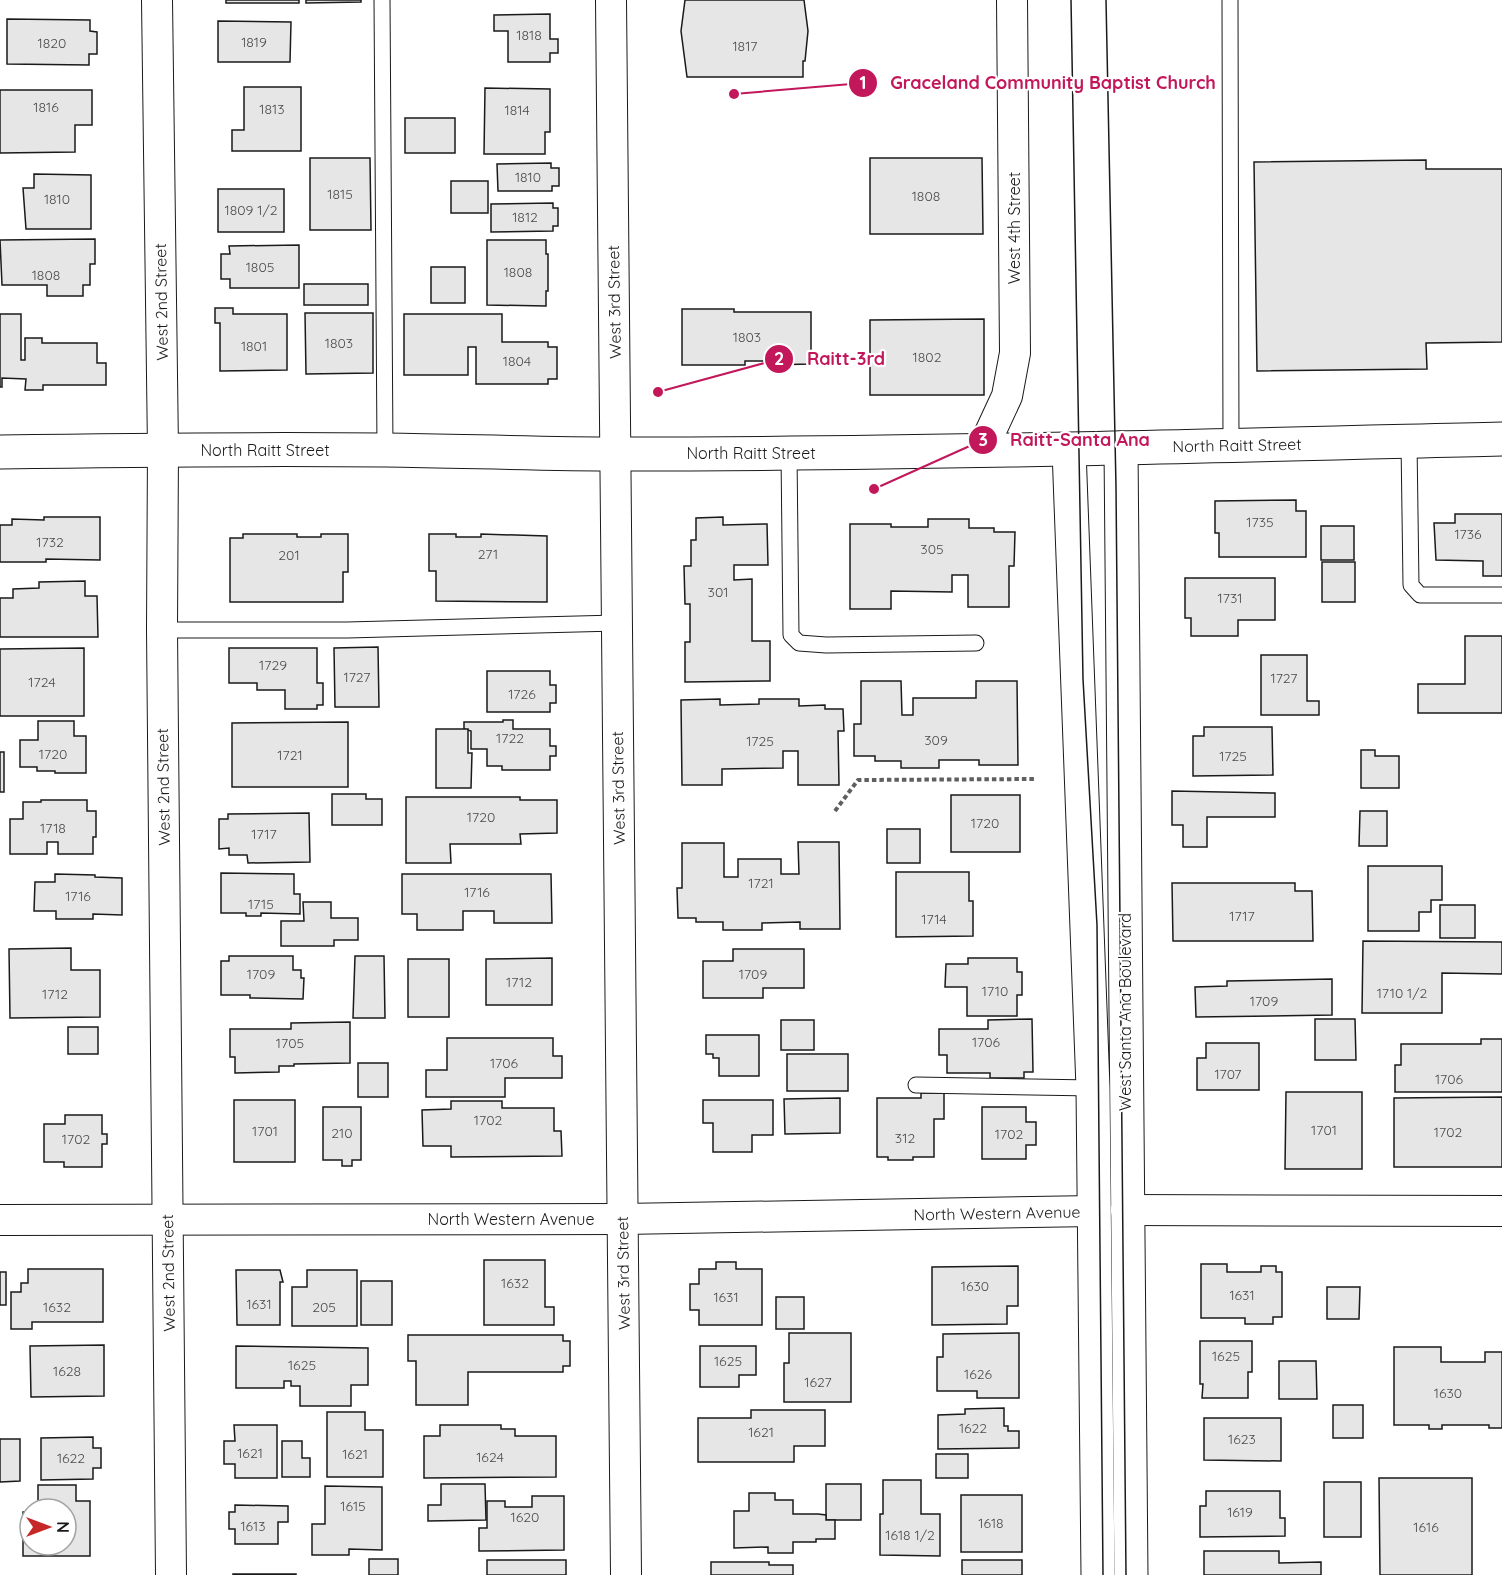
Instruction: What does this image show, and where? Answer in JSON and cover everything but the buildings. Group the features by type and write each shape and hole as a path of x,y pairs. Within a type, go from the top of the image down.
{"main road":[{"name":"North Raitt Street","path":"0,452 385,450 615,454 789,453 1069,450 1502,439"},
{"name":"West Santa Ana Boulevard","path":"1098,1575 1110,1211 1124,636 1121,448"},
{"name":"West Santa Ana Boulevard","path":"1069,450 1093,1088 1110,1211 1131,1575"}],"street":[{"name":"West 2nd Street","path":"157,0 164,450 162,630 171,1575"},
{"name":"West 3rd Street","path":"611,0 626,1575"},
{"name":"West 4th Street","path":"982,450 1007,396 1015,353 1012,0"},
{"name":"North Western Avenue","path":"0,1220 622,1219 1110,1211 1502,1211"}],"lane":[{"path":"382,0 385,450"},
{"path":"1230,0 1231,446"},
{"path":"1409,442 1411,585 1420,595 1502,595"},
{"path":"789,453 791,635 799,643 826,645 976,643"},
{"path":"162,630 347,630 617,623"},
{"path":"916,1085 1093,1088"}],"path":[{"path":"835,811 858,780 1035,779"}],"tram line":[{"path":"1071,0 1083,679 1097,925 1103,1575"},
{"path":"1106,0 1116,487 1126,1575"}],"place":[{"name":"Graceland Community Baptist Church","path":"734,94"},
{"name":"Raitt-3rd","path":"658,392"},
{"name":"Raitt-Santa Ana","path":"874,489"}]}
